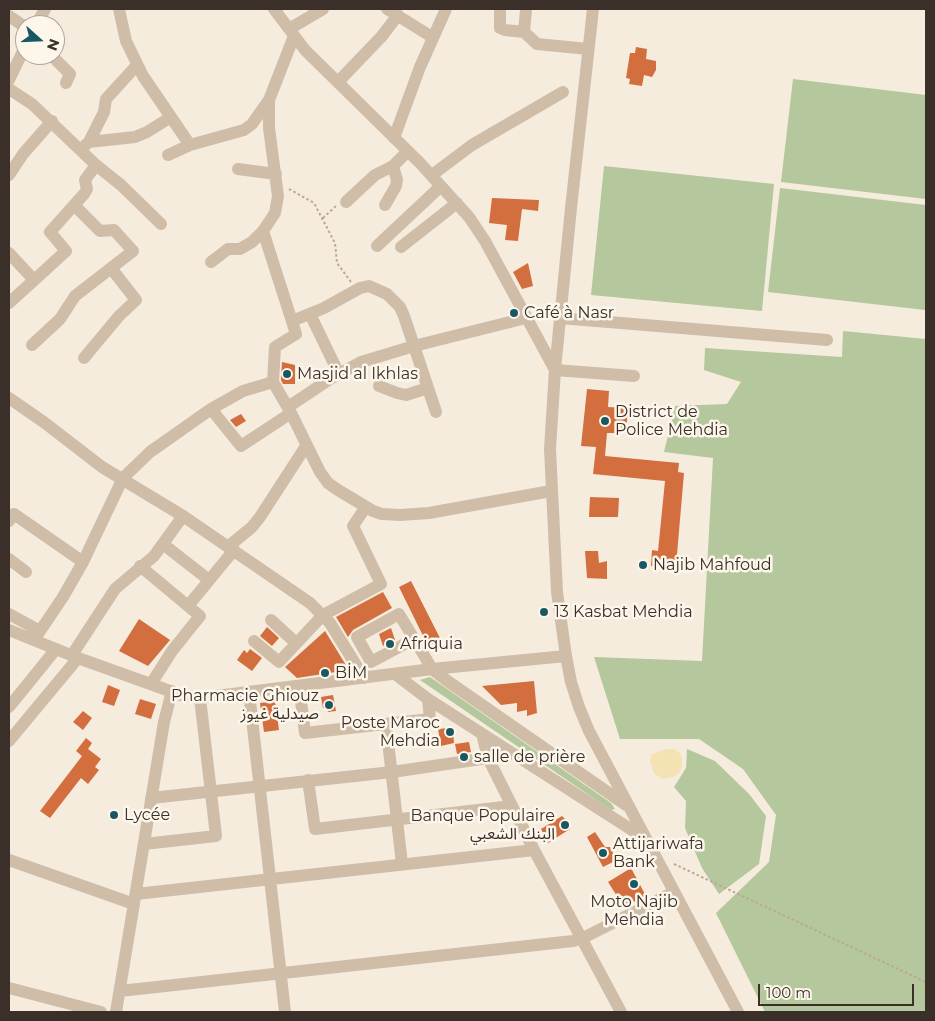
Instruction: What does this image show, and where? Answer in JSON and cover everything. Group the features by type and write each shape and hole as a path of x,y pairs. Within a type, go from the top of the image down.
{"street":[{"path":"119,9 126,41 137,65 190,146"},
{"path":"274,9 305,50 432,175 469,217 485,241 555,370"},
{"path":"168,155 190,146 244,130 252,124 261,114 269,100 291,32 323,9"},
{"path":"394,138 432,37 446,9"},
{"path":"500,9 500,28 524,32 537,44 588,50"},
{"path":"593,9 560,318 550,449 558,592 566,656 578,707 592,739 738,1012"},
{"path":"524,32 526,10"},
{"path":"338,82 382,36 393,12 432,37"},
{"path":"9,80 16,65"},
{"path":"61,65 70,74 66,83"},
{"path":"85,146 104,112 106,99 137,65"},
{"path":"9,89 32,104 85,146 96,165 121,185 161,224"},
{"path":"432,175 472,145 563,92"},
{"path":"211,262 228,250 240,249 246,246 263,231 275,213 278,196 269,128 269,100"},
{"path":"85,146 135,137 148,132 171,117"},
{"path":"9,175 22,154 52,121"},
{"path":"346,202 375,175 393,166 408,151"},
{"path":"9,303 66,251 50,232 87,189 86,180 96,165"},
{"path":"385,206 396,186 397,180 393,166"},
{"path":"238,169 277,179"},
{"path":"377,246 441,186"},
{"path":"401,247 457,203"},
{"path":"32,345 60,319 75,296 133,251 114,230 100,231 74,205"},
{"path":"263,231 296,334 275,348 274,382 290,410 320,472 328,482 365,508 382,514 414,515 446,511 551,491"},
{"path":"9,254 34,280"},
{"path":"84,358 119,316 136,300 111,268"},
{"path":"292,322 357,290 369,286 378,289 395,300 404,316 436,412"},
{"path":"310,314 338,374"},
{"path":"211,409 241,446 338,374 361,362 414,346 526,318"},
{"path":"560,318 827,340"},
{"path":"555,370 634,376"},
{"path":"37,636 83,562 123,478 150,452 211,409 243,391 274,382"},
{"path":"379,386 406,395 428,388"},
{"path":"10,402 102,467 183,516 310,603 324,615 367,677"},
{"path":"188,606 231,548 260,517 306,446"},
{"path":"254,641 279,662 324,615 381,584 353,526 365,508"},
{"path":"9,521 14,514 83,562"},
{"path":"9,741 75,656 115,589 154,556 183,516"},
{"path":"163,544 209,580"},
{"path":"9,559 26,572"},
{"path":"140,566 200,616 172,651 150,684"},
{"path":"9,614 56,649 190,698 432,669 566,656"},
{"path":"367,677 371,662 357,637 399,614 432,669 628,806"},
{"path":"271,620 296,643"},
{"path":"9,630 37,636"},
{"path":"371,662 414,639"},
{"path":"9,707 56,649"},
{"path":"395,674 428,699 648,841"},
{"path":"299,686 305,733 430,719 428,699"},
{"path":"116,1012 164,722 172,692"},
{"path":"249,692 285,1012"},
{"path":"144,844 216,836 200,698"},
{"path":"386,724 402,864"},
{"path":"482,734 488,758 534,850 621,1012"},
{"path":"151,798 392,772 511,753"},
{"path":"308,780 315,829 512,806"},
{"path":"9,860 135,899 270,879 534,850"},
{"path":"120,991 582,939 674,892"},
{"path":"9,988 101,1012"}],"path":[{"path":"277,179 314,203 335,243 337,263 357,290"},
{"path":"323,218 336,206 346,202"},
{"path":"674,864 926,982"}],"green space":[{"path":"793,79 926,95 926,199 781,182"},
{"path":"604,166 774,184 762,311 591,295"},
{"path":"780,188 926,205 925,310 768,292"},
{"path":"843,331 926,339 926,1012 765,1012 716,913 769,862 776,815 743,769 699,739 620,739 594,657 702,661 713,458 664,452 675,406 727,404 741,382 704,370 705,348 842,357"},
{"path":"430,677 611,803 615,809 611,810 420,680"},
{"path":"687,749 715,761 749,794 766,816 759,864 719,894 702,868 685,828 686,801 674,787 686,768"}],"sand":[{"path":"667,749 674,749 679,752 682,758 682,767 674,777 663,779 653,771 650,760 652,754"}],"building":[{"path":"636,47 647,49 646,59 656,61 656,70 652,77 644,75 642,86 629,84 630,79 626,78 630,53 635,53"},
{"path":"492,198 539,200 538,211 522,209 518,241 505,240 507,225 489,223"},
{"path":"528,263 533,286 522,289 513,272"},
{"name":"Masjid al Ikhlas","path":"282,362 295,365 295,384 283,384 281,380"},
{"path":"587,389 609,391 608,407 628,408 626,433 607,433 605,456 679,463 678,472 684,473 676,566 651,566 652,550 658,551 665,481 593,474 596,447 581,446"},
{"path":"241,414 246,421 236,427 230,420"},
{"path":"590,497 619,498 618,517 589,517"},
{"path":"585,551 598,551 599,563 607,561 607,579 587,578"},
{"path":"411,581 441,640 428,646 399,587"},
{"path":"383,592 392,608 353,630 348,637 336,617"},
{"path":"139,619 170,640 148,666 119,651"},
{"path":"267,627 279,638 272,646 260,636"},
{"path":"391,628 395,640 383,646 379,634"},
{"path":"325,631 349,670 297,678 285,667"},
{"path":"250,649 262,658 252,671 237,660 244,650 247,653"},
{"path":"534,681 537,713 527,716 527,710 517,712 517,703 501,705 482,686"},
{"path":"108,685 120,690 114,706 102,702"},
{"path":"333,695 336,711 328,712 327,707 323,708 321,697"},
{"path":"140,699 156,704 151,719 135,714"},
{"path":"275,701 279,730 264,732 260,703"},
{"path":"83,711 92,718 83,730 73,722"},
{"path":"449,728 453,732 454,743 441,746 438,729"},
{"path":"86,738 92,743 88,749 101,759 95,767 99,770 88,784 81,778 50,818 40,811 82,756 76,751"},
{"path":"469,742 471,752 457,754 455,744"},
{"path":"562,816 568,822 570,829 548,843 541,829"},
{"path":"595,832 605,847 610,847 617,860 603,867 587,837"},
{"path":"631,868 646,896 624,907 608,882"}],"place":[{"name":"Café à Nasr","path":"514,313"},
{"name":"Masjid al Ikhlas","path":"287,374"},
{"name":"District de Police Mehdia","path":"605,421"},
{"name":"Najib Mahfoud","path":"643,565"},
{"name":"13 Kasbat Mehdia","path":"544,612"},
{"name":"Afriquia","path":"390,644"},
{"name":"BİM","path":"325,673"},
{"name":"Pharmacie Ghiouz صيدلية غيوز","path":"329,705"},
{"name":"Poste Maroc Mehdia","path":"450,732"},
{"name":"salle de prière","path":"464,757"},
{"name":"Lycée","path":"114,815"},
{"name":"Banque Populaire البنك الشعبي","path":"565,825"},
{"name":"Attijariwafa Bank","path":"603,853"},
{"name":"Moto Najib Mehdia","path":"634,884"}]}
